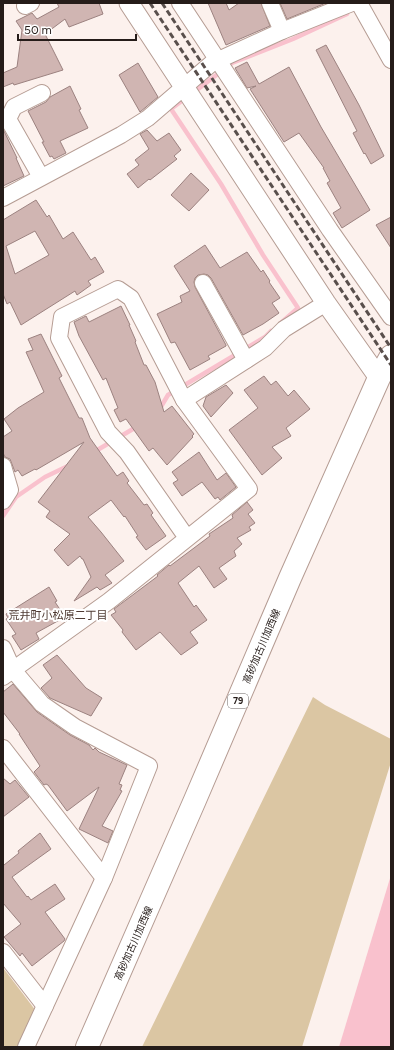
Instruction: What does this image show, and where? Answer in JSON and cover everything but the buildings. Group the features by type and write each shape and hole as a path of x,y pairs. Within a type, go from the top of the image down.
{"main road":[{"name":"高砂加古川加西線","path":"87,1047 290,578 379,378 391,356"}],"street":[{"path":"129,3 326,302 379,378"},
{"path":"180,3 326,224 391,317"},
{"path":"270,3 282,32"},
{"path":"5,193 41,177 122,135 148,118 171,100 212,63 352,3"},
{"path":"359,3 391,60"},
{"path":"41,177 8,119 14,107 42,93"},
{"path":"203,283 246,360"},
{"path":"8,673 109,601 249,488 184,400 131,298 118,289 62,317 59,338 108,432 127,452 187,538"},
{"path":"184,400 265,348 284,329 326,302"},
{"path":"3,466 10,490 3,501"},
{"path":"3,648 8,673 42,704 75,728 149,766 104,878 26,1047"},
{"path":"3,748 104,878"},
{"path":"3,953 45,1006"}],"shaded area":[{"path":"313,697 325,705 391,739 391,762 302,1047 142,1047"},
{"path":"391,875 391,1047 339,1047"},
{"path":"4,969 36,1011 19,1047 3,1047"}],"waterway":[{"path":"193,93 232,63 293,39 347,14"},
{"path":"187,97 171,109 221,184 263,255 298,308 282,322"},
{"path":"159,410 168,395 265,337 271,331"},
{"path":"94,452 138,426"},
{"path":"3,516 16,497 45,477 70,465"}],"railway":[{"path":"150,3 391,365"},
{"path":"162,3 391,348"}],"district":[{"name":"荒井町小松原二丁目","path":"58,615"}]}
